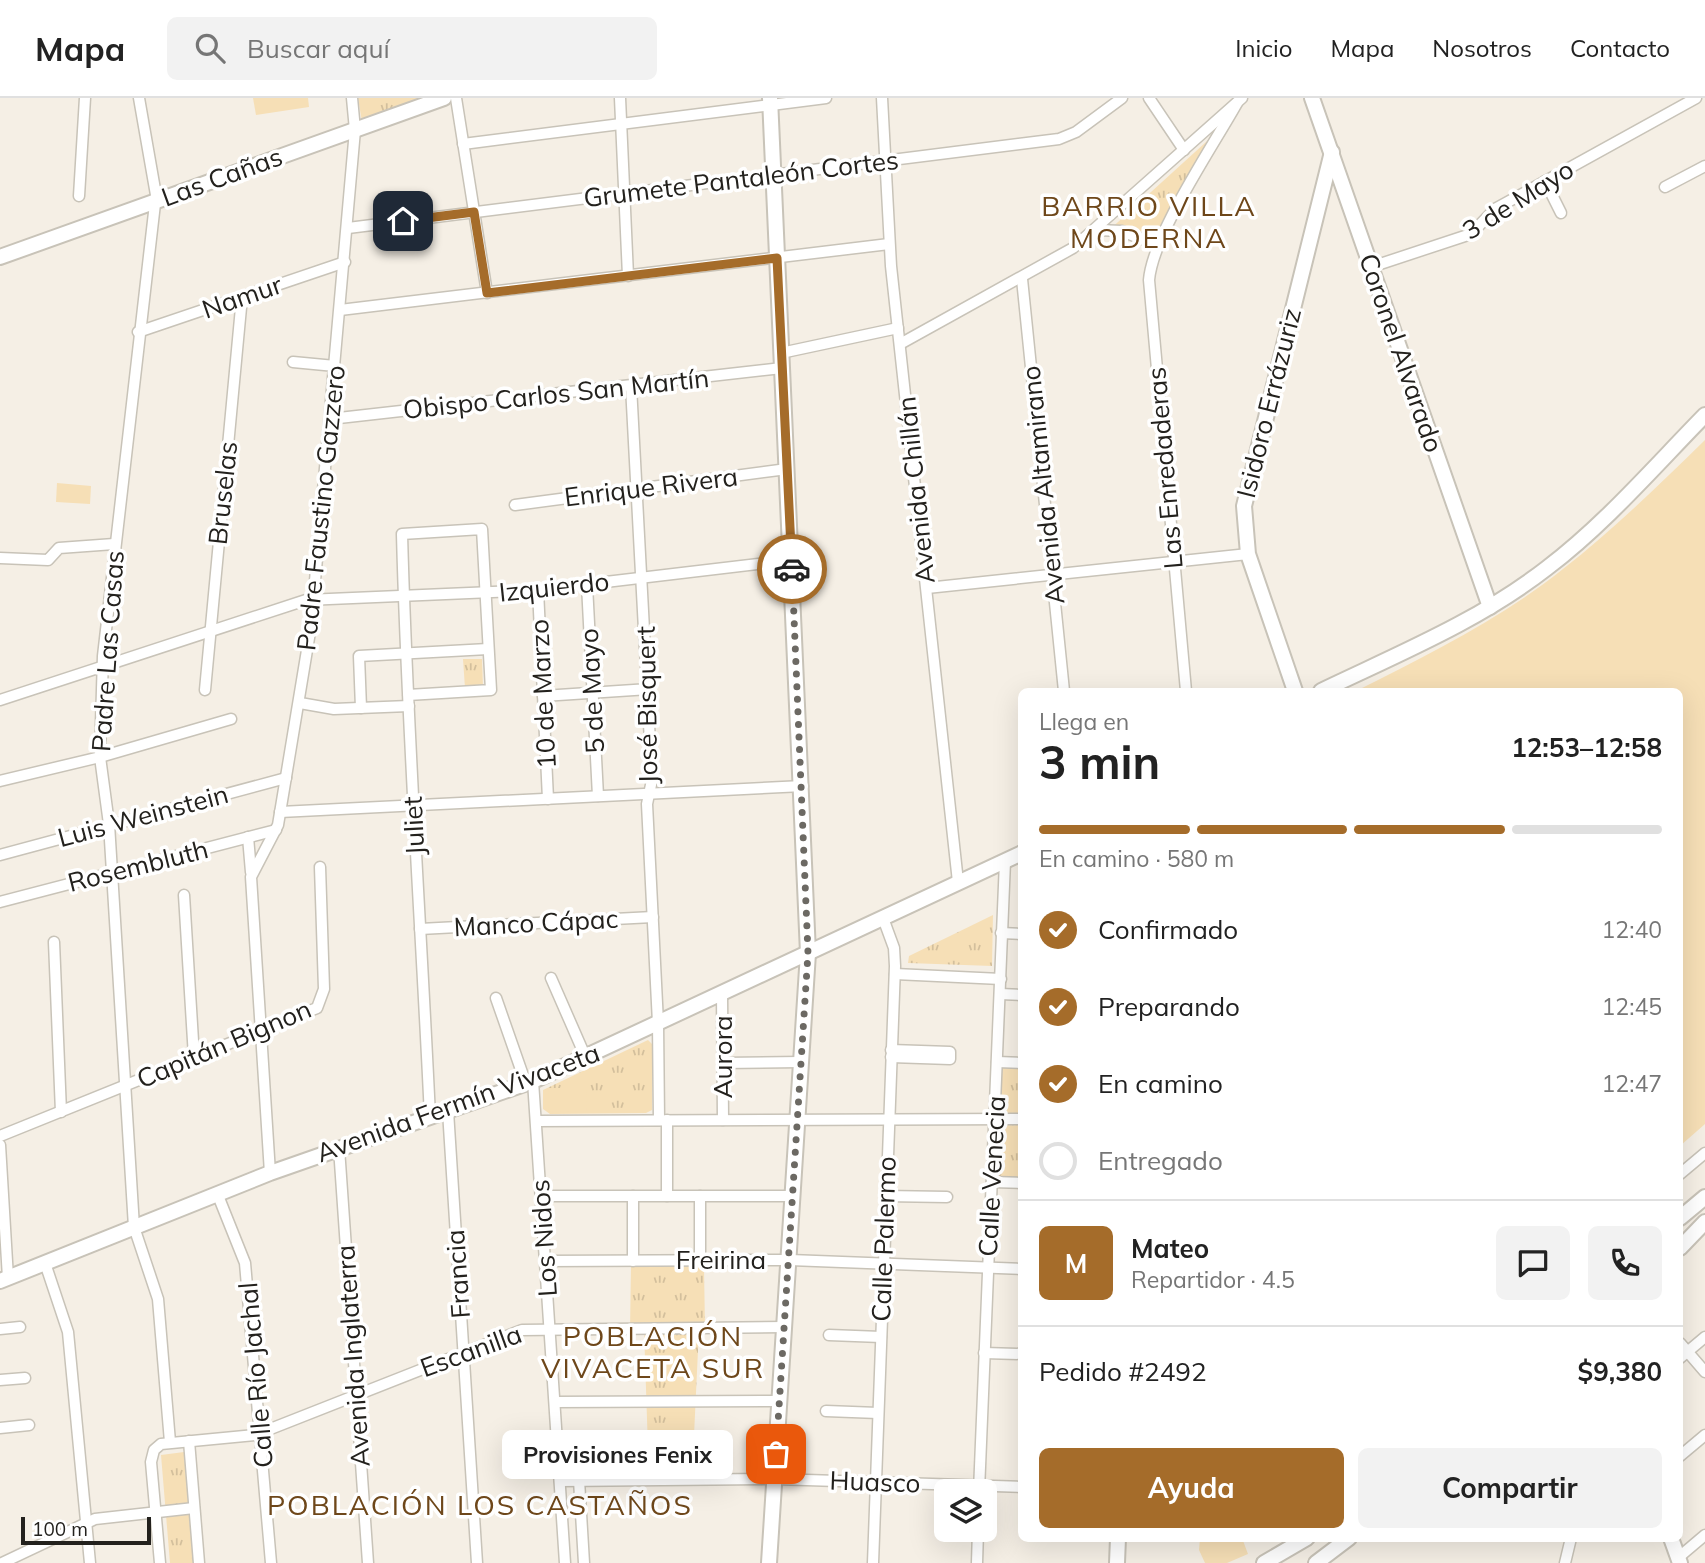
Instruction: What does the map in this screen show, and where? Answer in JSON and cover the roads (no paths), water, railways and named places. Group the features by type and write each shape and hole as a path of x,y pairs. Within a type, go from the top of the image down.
{"street":[{"path":"79,196 86,98"},
{"name":"Padre Las Casas","path":"139,98 156,195 114,544 103,666 100,757 109,824 134,1227 158,1299 170,1442"},
{"name":"Padre Faustino Gazzero","path":"251,877 276,830 281,813 315,599 348,228 355,130 352,98"},
{"name":"Las Cañas","path":"0,257 444,98"},
{"path":"456,98 487,293"},
{"path":"620,98 628,276"},
{"path":"463,144 770,102 826,98"},
{"name":"Avenida Chillán","path":"882,98 889,244 958,882"},
{"name":"Grumete Pantaleón Cortes","path":"348,228 1059,139 1076,132 1122,98"},
{"path":"1149,98 1184,150"},
{"name":"Coronel Alvarado","path":"1312,98 1490,607"},
{"name":"3 de Mayo","path":"1371,267 1471,234 1494,209 1696,98"},
{"path":"900,344 1022,279 1097,230 1239,101"},
{"name":"Las Enredaderas","path":"1186,688 1149,285 1159,246 1239,101"},
{"path":"769,1563 808,953 803,786 770,102"},
{"name":"Isidoro Errázuriz","path":"1294,688 1248,554 1243,528 1245,496 1332,152"},
{"path":"1665,187 1705,166"},
{"path":"1323,188 1331,181 1343,184"},
{"path":"1545,181 1561,213"},
{"path":"1097,230 1122,231 1159,246"},
{"path":"340,310 889,244"},
{"name":"Namur","path":"138,332 345,262"},
{"name":"Avenida Altamirano","path":"1022,279 1064,688"},
{"name":"Bruselas","path":"205,690 242,297"},
{"name":"Obispo Carlos San Martín","path":"330,419 631,386 782,360 898,328"},
{"path":"293,362 335,366"},
{"name":"José Bisquert","path":"631,386 649,689 652,780 647,804 667,1196"},
{"path":"1327,688 1490,607 1579,542 1705,415"},
{"name":"Enrique Rivera","path":"515,505 787,469"},
{"name":"Juliet","path":"430,1117 408,706 402,534 482,529 485,594"},
{"path":"0,558 48,560 59,548 114,544"},
{"path":"927,589 1248,554"},
{"name":"Izquierdo","path":"0,699 315,599 403,598 538,590 792,559"},
{"name":"5 de Mayo","path":"587,585 598,796"},
{"name":"10 de Marzo","path":"538,590 548,799"},
{"path":"408,695 491,690 485,594"},
{"path":"361,708 359,656 488,649"},
{"path":"543,695 649,689"},
{"path":"300,703 334,709 408,706"},
{"path":"0,781 100,757 231,719"},
{"name":"Luis Weinstein","path":"0,855 286,778"},
{"path":"281,813 803,786"},
{"name":"Rosembluth","path":"0,901 276,830"},
{"path":"248,837 270,1172"},
{"name":"Avenida Fermín Vivaceta","path":"4,1279 270,1172 530,1082 586,1059 1018,855"},
{"name":"Calle Venecia","path":"979,1479 1005,861"},
{"name":"Capitán Bignon","path":"0,1136 317,1009 322,999 320,867"},
{"path":"184,895 194,1057"},
{"name":"Manco Cápac","path":"420,929 653,917"},
{"name":"Calle Palermo","path":"873,1563 895,974 894,948 883,918"},
{"path":"1001,933 1018,934"},
{"path":"54,942 61,1112"},
{"path":"895,974 1001,979"},
{"path":"551,978 586,1059"},
{"name":"Aurora","path":"722,993 723,1120"},
{"path":"1000,994 1018,995"},
{"name":"Los Nidos","path":"496,998 530,1082 536,1121 565,1563"},
{"path":"891,1054 923,1055"},
{"path":"723,1063 801,1062"},
{"path":"997,1062 1018,1063"},
{"name":"Francia","path":"447,1111 477,1563"},
{"path":"536,1121 1018,1119"},
{"path":"0,1145 4,1279"},
{"name":"Avenida Inglaterra","path":"339,1149 368,1563"},
{"path":"1683,1171 1705,1153"},
{"path":"992,1182 1018,1183"},
{"name":"Calle Río Jachal","path":"217,1193 245,1264 271,1563"},
{"path":"542,1196 793,1196"},
{"path":"633,1196 633,1261"},
{"path":"700,1196 700,1260"},
{"path":"886,1196 947,1197"},
{"path":"1683,1215 1705,1197"},
{"path":"1683,1245 1705,1222"},
{"name":"Freirina","path":"546,1261 790,1260 1018,1269"},
{"path":"45,1263 68,1332 90,1563"},
{"path":"0,1329 20,1327"},
{"name":"Escanilla","path":"170,1442 261,1434 513,1332 551,1328 785,1327"},
{"path":"830,1335 881,1337"},
{"path":"1705,1337 1684,1355 1705,1372"},
{"path":"984,1353 1018,1354"},
{"path":"0,1380 25,1378"},
{"path":"555,1402 780,1401"},
{"path":"826,1411 878,1413"},
{"path":"0,1428 29,1425"},
{"path":"1683,1454 1705,1436"},
{"path":"189,1441 199,1563"},
{"path":"160,1563 152,1458 158,1446 170,1442"},
{"name":"Huasco","path":"561,1481 775,1479 934,1485"},
{"path":"579,1480 584,1563"},
{"name":"Huasco","path":"997,1488 1018,1487"},
{"path":"2,1563 86,1523 106,1517 194,1508"},
{"path":"1672,1542 1679,1560 1705,1535"},
{"path":"977,1563 978,1542"},
{"path":"1117,1563 1118,1542"},
{"path":"1264,1563 1300,1542"},
{"path":"1316,1563 1344,1542"},
{"path":"1565,1563 1570,1542"}],"place":[{"name":"Provisiones Fenix","path":"776,1454"}],"district":[{"name":"BARRIO VILLA MODERNA","path":"1149,222"},
{"name":"POBLACIÓN VIVACETA SUR","path":"653,1352"},
{"name":"POBLACIÓN LOS CASTAÑOS","path":"480,1505"}]}
